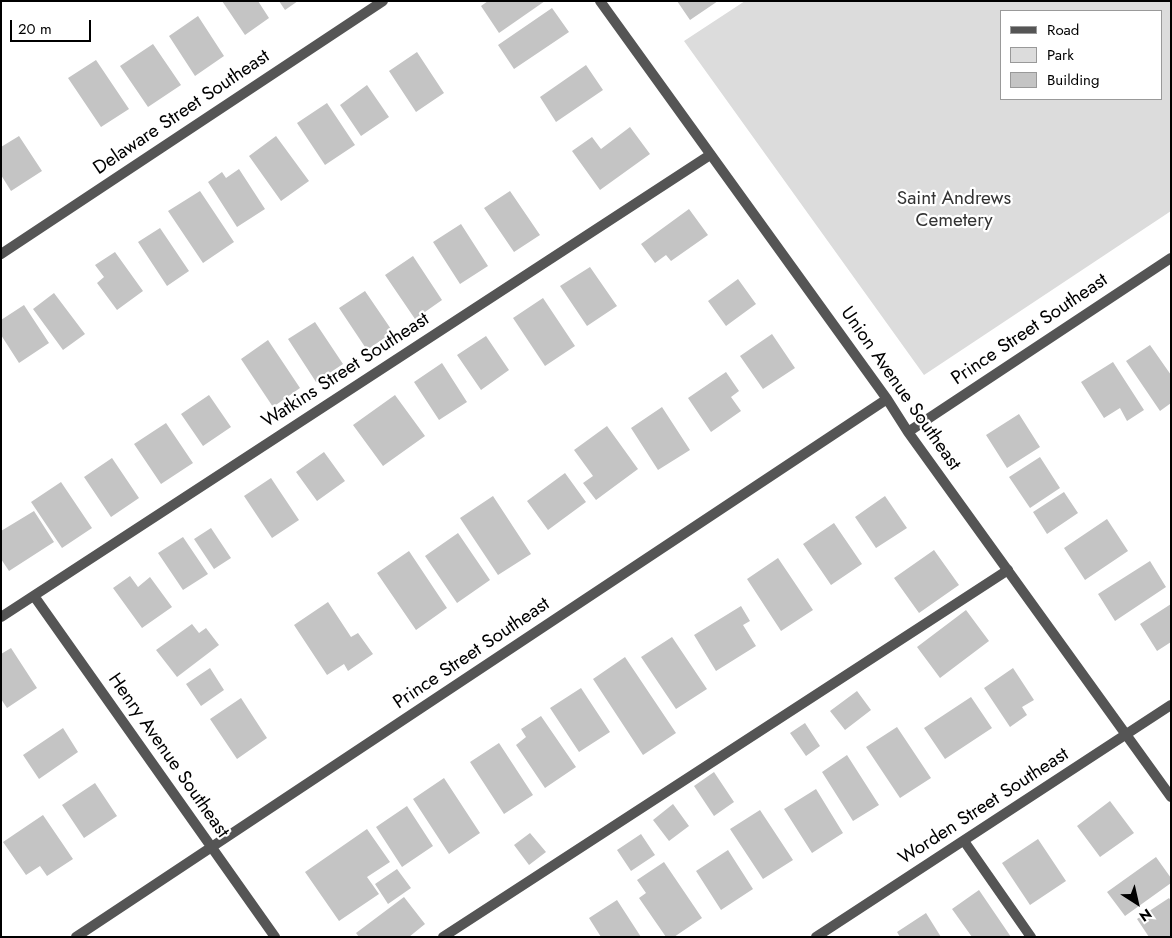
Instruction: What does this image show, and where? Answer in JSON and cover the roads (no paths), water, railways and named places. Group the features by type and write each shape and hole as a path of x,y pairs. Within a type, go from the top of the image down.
{"street":[{"name":"Delaware Street Southeast","path":"1,254 383,1"},
{"name":"Union Avenue Southeast","path":"600,1 1171,797"},
{"name":"Watkins Street Southeast","path":"1,617 710,155"},
{"name":"Prince Street Southeast","path":"908,432 1171,258"},
{"name":"Prince Street Southeast","path":"76,937 887,399"},
{"path":"443,937 1008,570"},
{"name":"Henry Avenue Southeast","path":"34,596 274,937"},
{"name":"Worden Street Southeast","path":"816,937 1171,705"},
{"path":"964,841 1031,937"}],"park label":[{"name":"Saint Andrews Cemetery","path":"954,210"}]}
